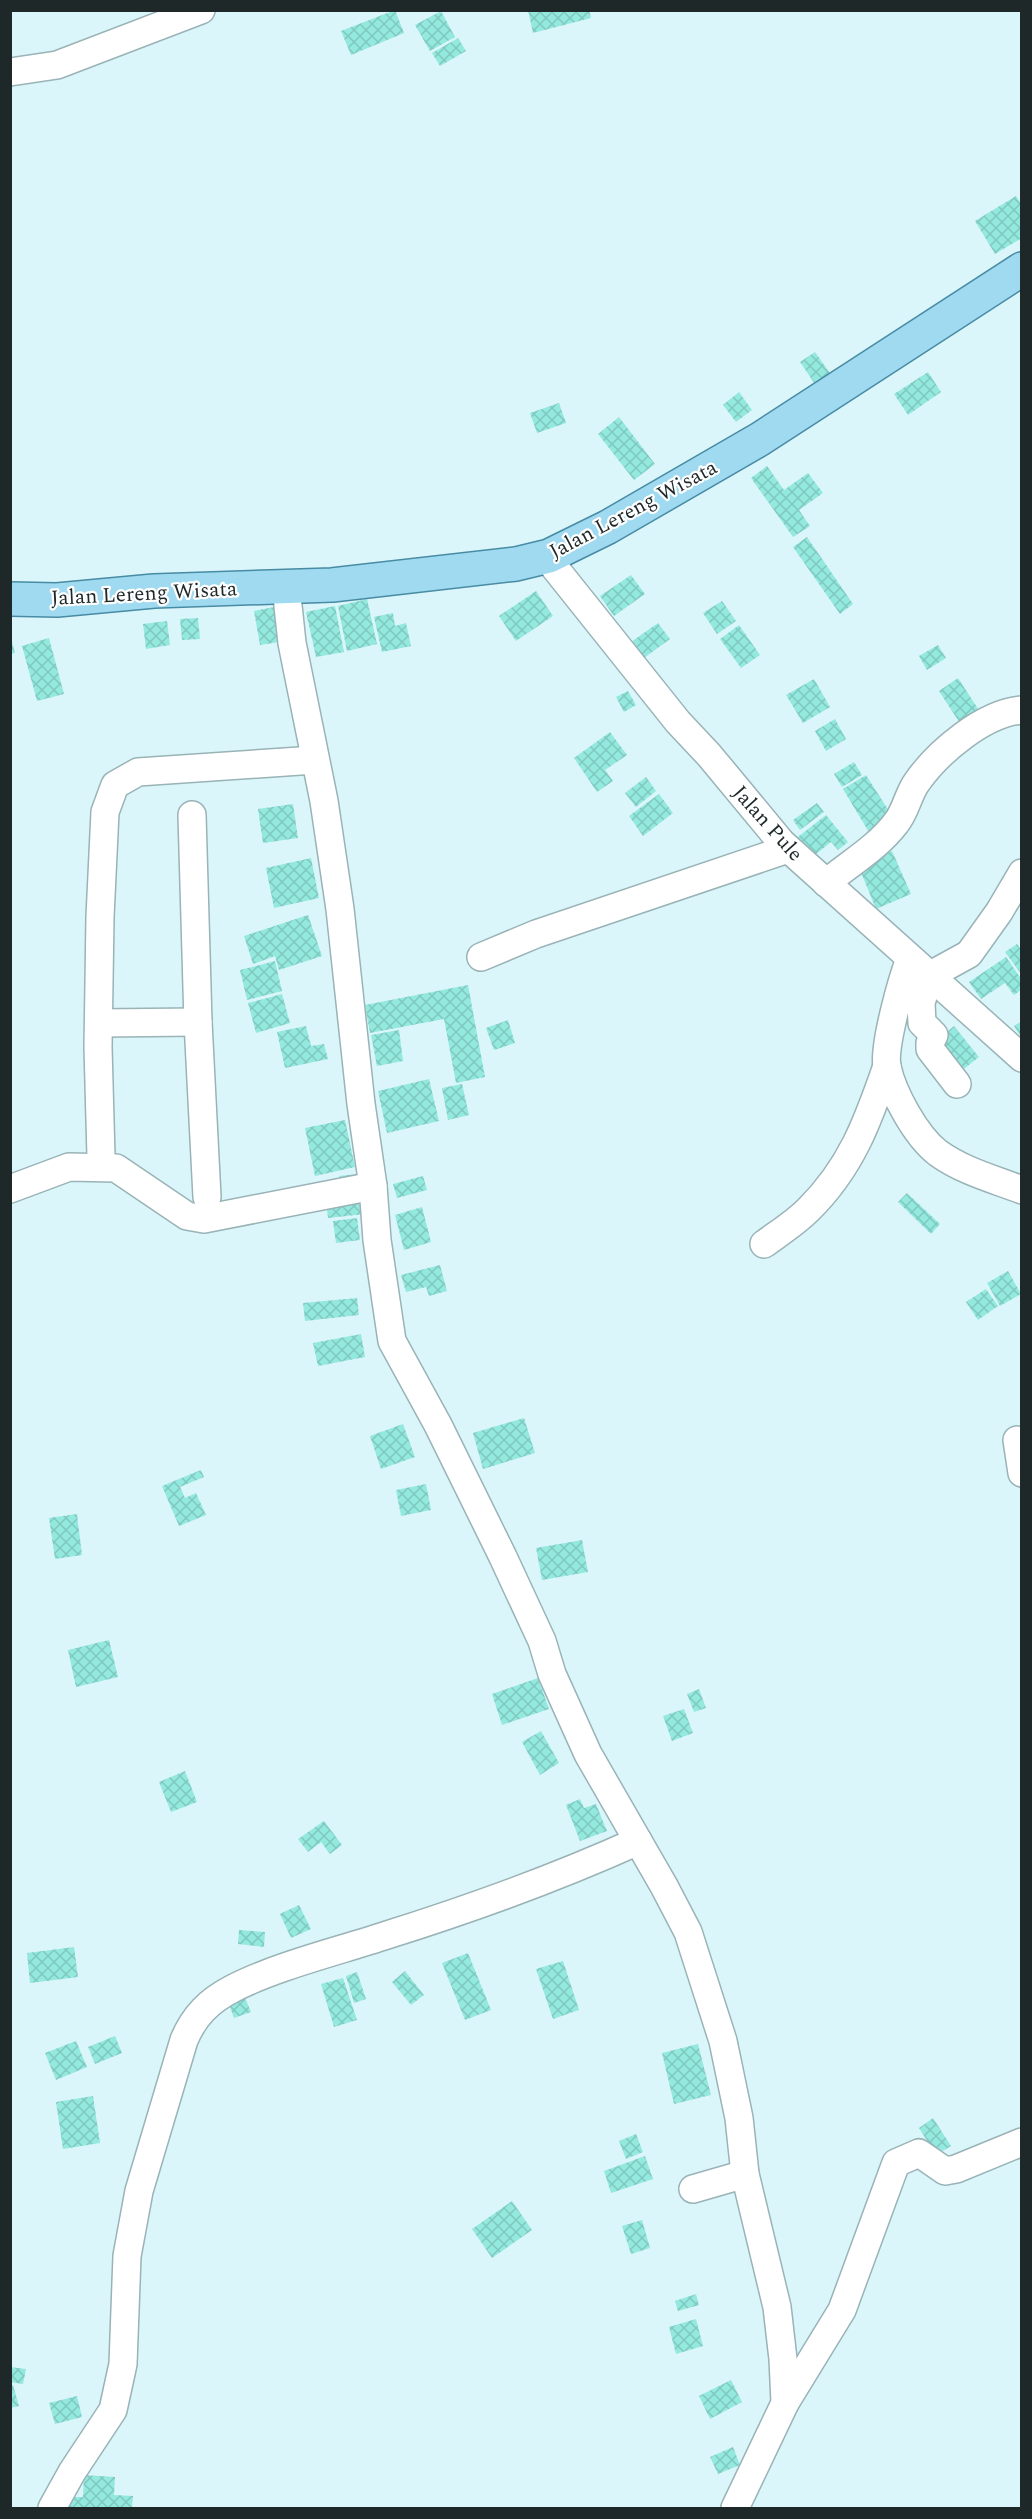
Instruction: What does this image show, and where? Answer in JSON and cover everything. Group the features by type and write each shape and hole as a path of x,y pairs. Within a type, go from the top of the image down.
{"main road":[{"name":"Jalan Lereng Wisata","path":"10,599 57,600 154,591 286,587 384,580 516,564 549,556 608,527 760,439 1022,269"}],"street":[{"path":"10,72 57,65 201,10"},
{"name":"Jalan Pule","path":"549,556 555,568 609,638 788,849 1022,1058"},
{"path":"286,587 292,643 315,760 340,909 361,1104 374,1186 377,1240 392,1341 438,1425 542,1641 552,1674 588,1754 688,1932 723,2041 739,2118 745,2174 777,2307 785,2403"},
{"path":"826,883 875,844 897,822 916,783 934,762 959,740 984,723 1013,711 1022,710"},
{"path":"101,1157 99,1023 105,812 115,785 138,772 315,760"},
{"path":"192,815 198,1022 207,1197"},
{"path":"481,957 536,934 788,849"},
{"path":"764,1244 808,1211 843,1169 863,1133 887,1066 892,1026 919,968 969,954 999,912 1022,873"},
{"path":"919,968 922,1023 934,1035 930,1048 957,1084"},
{"path":"99,1023 198,1022"},
{"path":"887,1066 914,1129 937,1152 968,1171 1022,1190"},
{"path":"10,1189 69,1167 116,1168 187,1216 204,1219 374,1186"},
{"path":"1017,1440 1022,1473"},
{"path":"52,2508 72,2472 113,2410 123,2364 127,2256 139,2191 184,2040 192,2022 206,2006 233,1989 282,1970 537,1885 638,1841"},
{"path":"735,2508 785,2403 842,2310 896,2163 919,2153 945,2171 956,2169 1022,2142"},
{"path":"693,2189 745,2174"}],"building":[{"path":"395,10 404,33 351,55 341,31"},
{"path":"528,10 589,10 591,18 533,33"},
{"path":"441,11 455,37 430,51 415,25"},
{"path":"458,38 466,51 440,66 432,53"},
{"path":"1016,196 1022,205 1022,238 995,254 975,221"},
{"path":"815,352 832,376 817,387 800,362"},
{"path":"928,372 941,392 908,415 894,394"},
{"path":"739,392 752,410 736,422 723,405"},
{"path":"559,403 566,423 537,433 530,413"},
{"path":"619,417 655,464 634,480 598,434"},
{"path":"767,466 784,490 808,473 823,493 799,510 810,526 793,537 751,478"},
{"path":"807,537 853,604 840,614 793,547"},
{"path":"631,575 645,594 614,616 600,596"},
{"path":"536,591 553,616 516,641 499,616"},
{"path":"367,599 377,644 347,651 338,606"},
{"path":"722,601 736,621 717,634 703,613"},
{"path":"279,606 286,641 260,645 254,611"},
{"path":"335,606 344,652 316,657 306,612"},
{"path":"393,613 395,626 406,623 411,646 382,652 374,617"},
{"path":"198,618 200,639 182,640 180,619"},
{"path":"167,621 170,645 146,649 143,624"},
{"path":"658,623 670,639 644,658 631,642"},
{"path":"739,625 760,655 741,668 720,639"},
{"path":"10,635 15,653 10,654"},
{"path":"49,638 64,694 37,701 22,646"},
{"path":"938,645 946,658 927,670 919,656"},
{"path":"958,678 984,718 965,731 939,691"},
{"path":"814,679 830,707 803,723 786,695"},
{"path":"628,691 636,705 624,712 616,697"},
{"path":"835,719 846,739 826,751 815,731"},
{"path":"610,732 627,755 605,770 613,781 597,792 574,758"},
{"path":"854,762 862,775 842,787 834,774"},
{"path":"866,775 894,819 870,834 843,789"},
{"path":"646,777 656,791 636,807 625,793"},
{"path":"659,794 673,813 643,836 629,816"},
{"path":"817,803 824,812 800,830 793,820"},
{"path":"293,804 298,838 263,843 258,809"},
{"path":"826,815 848,842 838,850 831,842 810,859 794,840"},
{"path":"892,851 911,894 876,909 858,865"},
{"path":"311,858 319,898 274,908 266,868"},
{"path":"308,915 322,956 279,970 275,956 253,964 244,936"},
{"path":"1017,944 1022,951 1022,975 1005,952"},
{"path":"1006,957 1022,980 1022,989 1014,995 1005,983 981,999 969,982"},
{"path":"275,961 282,991 247,1000 240,970"},
{"path":"468,985 485,1077 456,1083 444,1019 370,1033 365,1005"},
{"path":"282,994 290,1023 256,1033 248,1003"},
{"path":"508,1020 515,1043 494,1050 486,1028"},
{"path":"1022,1021 1022,1038 1014,1026"},
{"path":"306,1026 311,1046 324,1044 328,1059 285,1068 277,1032"},
{"path":"954,1026 979,1057 960,1072 935,1042"},
{"path":"399,1030 403,1061 377,1066 371,1035"},
{"path":"429,1079 439,1121 387,1133 378,1091"},
{"path":"462,1084 469,1115 448,1120 442,1088"},
{"path":"345,1120 355,1167 315,1176 305,1128"},
{"path":"358,1174 359,1183 341,1186 339,1176"},
{"path":"423,1176 427,1190 397,1198 393,1184"},
{"path":"907,1193 940,1224 931,1234 898,1202"},
{"path":"364,1196 365,1214 328,1218 326,1200"},
{"path":"422,1207 431,1242 404,1250 395,1215"},
{"path":"357,1218 360,1240 336,1243 333,1221"},
{"path":"440,1265 447,1291 429,1296 426,1287 406,1292 401,1275"},
{"path":"1008,1271 1021,1294 1000,1306 987,1283"},
{"path":"986,1289 998,1306 978,1320 966,1302"},
{"path":"357,1298 359,1315 305,1321 303,1303"},
{"path":"361,1334 365,1357 318,1366 313,1343"},
{"path":"524,1418 535,1453 483,1469 473,1433"},
{"path":"403,1424 415,1457 381,1469 370,1436"},
{"path":"201,1470 204,1477 180,1487 185,1498 196,1493 206,1515 179,1526 162,1486"},
{"path":"426,1484 431,1510 401,1516 396,1490"},
{"path":"77,1514 82,1555 55,1559 49,1518"},
{"path":"582,1540 588,1572 542,1580 536,1548"},
{"path":"109,1640 118,1677 76,1687 68,1650"},
{"path":"538,1678 549,1709 502,1725 492,1694"},
{"path":"699,1689 706,1708 694,1712 687,1694"},
{"path":"684,1709 693,1733 672,1741 663,1716"},
{"path":"541,1731 559,1763 540,1775 522,1742"},
{"path":"185,1771 197,1802 171,1812 159,1782"},
{"path":"580,1799 584,1808 596,1804 607,1831 580,1841 566,1805"},
{"path":"324,1821 342,1845 330,1854 321,1842 308,1852 298,1839"},
{"path":"299,1905 311,1929 291,1938 280,1914"},
{"path":"239,1930 265,1932 264,1947 238,1944"},
{"path":"74,1947 78,1977 30,1983 27,1953"},
{"path":"468,1953 491,2010 465,2020 442,1963"},
{"path":"563,1961 579,2010 553,2019 536,1969"},
{"path":"405,1971 424,1995 411,2005 392,1982"},
{"path":"357,1972 366,1999 354,2003 346,1976"},
{"path":"343,1978 357,2020 334,2027 321,1984"},
{"path":"243,1993 251,2012 234,2018 227,1999"},
{"path":"115,2036 122,2053 95,2064 88,2047"},
{"path":"76,2041 87,2067 56,2080 45,2053"},
{"path":"698,2044 711,2095 674,2104 662,2053"},
{"path":"93,2096 100,2143 63,2149 56,2102"},
{"path":"933,2118 951,2146 936,2155 919,2128"},
{"path":"636,2134 643,2152 626,2159 619,2141"},
{"path":"645,2156 653,2179 611,2193 604,2171"},
{"path":"512,2201 532,2230 492,2258 472,2229"},
{"path":"642,2220 650,2248 631,2254 622,2226"},
{"path":"696,2294 699,2305 678,2311 675,2301"},
{"path":"696,2319 703,2346 676,2354 669,2327"},
{"path":"10,2367 26,2369 23,2384 10,2382"},
{"path":"731,2380 742,2402 710,2419 699,2396"},
{"path":"13,2385 19,2406 10,2408 10,2386"},
{"path":"77,2396 82,2417 55,2424 49,2403"},
{"path":"733,2447 740,2465 718,2474 710,2457"},
{"path":"84,2475 115,2477 114,2495 133,2496 132,2508 70,2508 70,2497 83,2497"}]}
